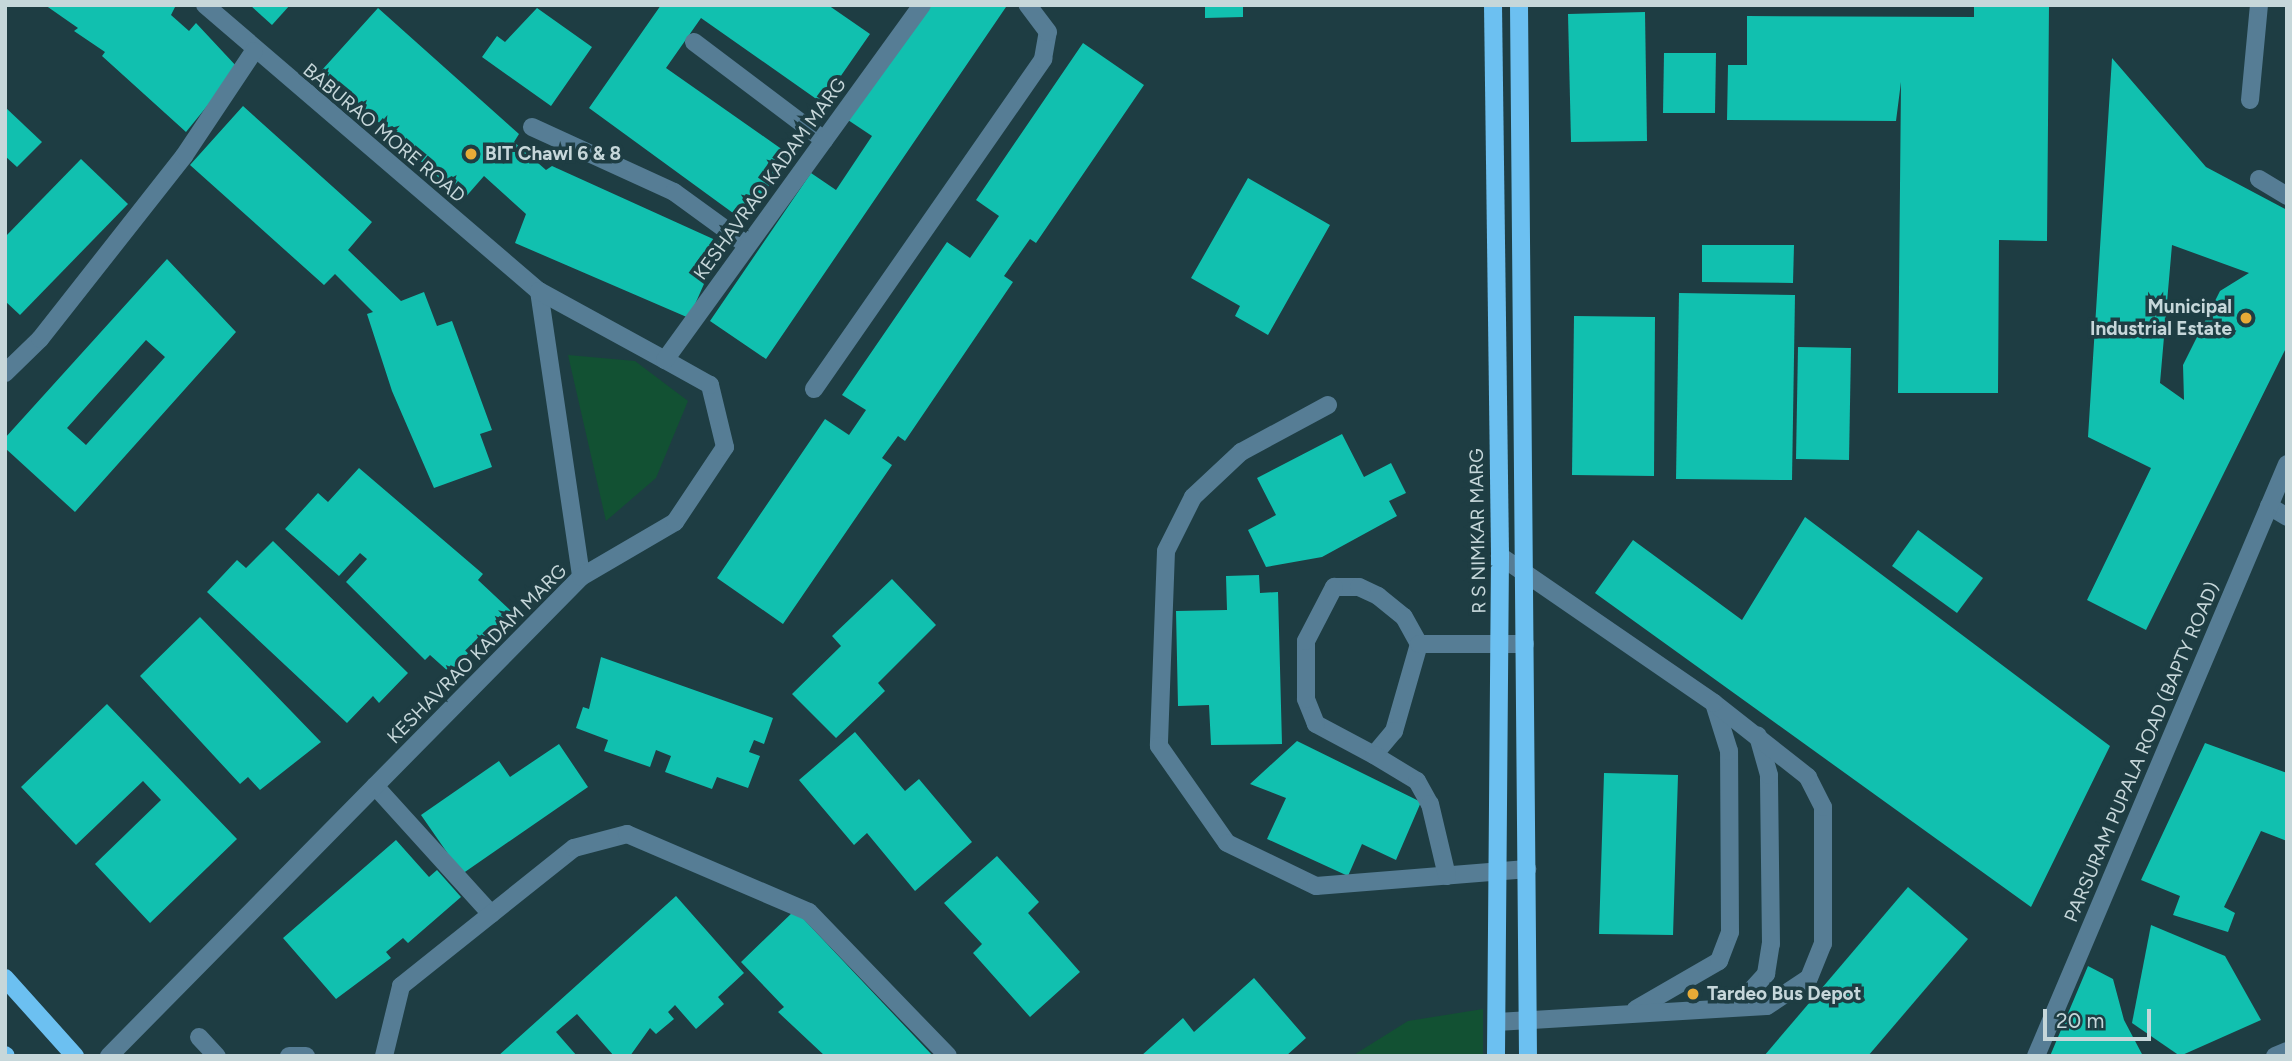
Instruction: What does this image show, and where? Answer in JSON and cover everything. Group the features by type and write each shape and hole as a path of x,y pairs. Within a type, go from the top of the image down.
{"main road":[{"name":"R S NIMKAR MARG","path":"1493,5 1500,556 1496,1056"},
{"path":"1519,5 1528,1056"},
{"path":"5,978 75,1056"}],"street":[{"name":"BABURAO MORE ROAD","path":"205,5 254,51 539,291 665,360"},
{"name":"KESHAVRAO KADAM MARG","path":"109,1056 581,578 675,522 725,447 710,386 665,360 922,5"},
{"path":"814,388 1043,59 1048,32 1028,5"},
{"path":"2250,100 2259,5"},
{"path":"694,42 824,140"},
{"path":"5,373 40,339 184,156 254,51"},
{"path":"532,127 674,192 747,245"},
{"path":"2259,179 2287,196"},
{"path":"539,291 581,578"},
{"path":"1328,405 1241,452 1193,497 1166,551 1159,746 1227,843 1316,886 1527,869"},
{"name":"PARSURAM PUPALA ROAD (BAPTY ROAD)","path":"2036,1056 2287,464"},
{"path":"2269,506 2287,517"},
{"path":"1497,1022 1633,1010 1767,1006 1809,978 1823,944 1824,807 1808,778 1758,736 1500,556"},
{"path":"1374,755 1394,731 1419,643 1404,617 1359,587 1334,587 1315,618 1306,641 1306,699 1316,724 1417,780 1430,804 1447,876"},
{"path":"1419,643 1525,644"},
{"path":"1633,1010 1719,961 1730,932 1729,751 1714,704"},
{"path":"1736,1007 1766,974 1771,944 1769,775 1758,736"},
{"path":"375,786 491,914"},
{"path":"384,1056 401,986 574,848 628,834 809,912 948,1056"},
{"path":"200,1037 217,1056"},
{"path":"2275,1056 2287,1051"},
{"path":"289,1056 306,1056"}],"green space":[{"path":"568,355 635,361 688,401 656,478 606,521"},
{"path":"1483,1009 1483,1056 1352,1056 1408,1021"}],"building":[{"path":"45,5 176,5 171,15 189,31 196,23 238,68 186,132 102,56 105,52 74,31 78,28"},
{"path":"250,5 290,5 272,25"},
{"path":"661,5 828,5 870,34 822,103 701,18 666,68 790,155 744,221 589,108"},
{"path":"926,5 1006,7 766,359 710,321 811,173 836,190 872,136 848,120"},
{"path":"1205,5 1243,5 1243,17 1205,18"},
{"path":"1974,5 2049,5 2047,241 1999,240 1998,393 1898,393 1901,82 1896,121 1727,120 1728,65 1747,65 1747,16 1974,17"},
{"name":"BIT Chawl 6 & 8","path":"378,8 519,134 514,142 546,170 552,166 722,243 689,318 515,243 526,214 484,176 463,200 322,70"},
{"path":"537,8 592,47 551,106 482,57 497,36 505,42"},
{"path":"1645,12 1647,141 1571,142 1568,14"},
{"path":"1083,43 1144,85 1036,243 1030,239 1004,276 1013,282 905,441 898,436 882,458 892,465 783,624 717,578 825,419 849,435 866,410 842,395 947,242 970,258 999,216 976,200"},
{"path":"1664,53 1716,53 1715,113 1663,113"},
{"name":"Municipal Industrial Estate","path":"2112,58 2206,167 2287,210 2287,346 2146,630 2087,600 2151,468 2088,437","holes":["2172,245 2249,273 2220,291 2183,365 2184,400 2160,383"]},
{"path":"243,106 372,222 348,250 401,301 424,292 437,326 452,321 492,430 480,434 492,467 434,488 392,391 367,314 373,312 335,274 324,285 190,165"},
{"path":"5,107 42,142 17,167 5,156"},
{"path":"81,159 128,204 20,315 5,301 5,237"},
{"path":"1248,178 1330,225 1268,335 1235,316 1240,306 1191,278"},
{"path":"1702,245 1794,245 1793,283 1702,282"},
{"path":"167,259 236,332 75,512 5,448 5,438","holes":["146,340 165,357 86,445 67,428"]},
{"path":"1679,293 1795,295 1792,480 1676,479"},
{"path":"1574,316 1655,317 1654,476 1572,475"},
{"path":"1798,347 1851,348 1849,460 1796,459"},
{"path":"1342,434 1364,477 1391,463 1406,493 1389,501 1397,516 1322,557 1266,567 1248,530 1276,515 1257,478"},
{"path":"359,468 483,574 478,580 511,611 449,672 430,655 425,660 346,582 367,559 360,553 339,576 285,529 318,493 328,502"},
{"path":"1805,517 2110,746 2031,907 1595,593 1633,540 1742,620"},
{"path":"1918,530 1983,578 1957,613 1892,566"},
{"path":"273,541 408,673 379,703 373,696 347,723 207,592 237,560 246,568"},
{"path":"1259,575 1260,593 1278,592 1282,744 1211,745 1209,705 1178,706 1176,611 1227,610 1226,576"},
{"path":"892,579 936,625 878,683 885,691 836,738 792,694 841,646 832,636"},
{"path":"200,617 321,742 260,790 248,777 240,784 140,676"},
{"path":"601,657 773,718 764,744 754,740 749,752 760,756 748,788 717,777 712,789 665,772 671,756 656,750 650,767 604,751 608,740 576,728 583,707 589,709"},
{"path":"107,704 237,839 150,923 95,864 161,800 143,781 76,845 21,787"},
{"path":"855,732 905,791 919,779 972,842 915,891 867,833 854,845 799,780"},
{"path":"1297,741 1421,802 1396,860 1362,844 1348,876 1267,839 1286,798 1250,784"},
{"path":"2205,743 2287,773 2287,841 2261,831 2224,907 2235,913 2228,932 2173,915 2180,896 2141,880"},
{"path":"559,744 588,787 462,874 421,815 499,761 510,777"},
{"path":"1604,773 1678,775 1673,935 1599,934"},
{"path":"396,840 429,877 437,870 461,897 408,943 403,938 386,952 391,958 336,999 283,938"},
{"path":"997,856 1039,902 1028,913 1080,972 1030,1017 973,953 982,944 944,903"},
{"path":"1908,887 1968,939 1868,1056 1764,1056"},
{"path":"676,896 744,973 718,997 724,1004 696,1029 675,1005 668,1012 674,1019 656,1034 650,1028 630,1056 614,1056 577,1014 556,1032 577,1056 498,1056"},
{"path":"795,910 933,1056 825,1056 778,1012 784,1007 741,962"},
{"path":"2151,925 2225,956 2261,1020 2180,1056 2132,1023"},
{"path":"2088,966 2113,979 2124,1020 2143,1056 2050,1056"},
{"path":"1254,978 1306,1038 1286,1056 1141,1056 1183,1018 1194,1032"}],"place":[{"name":"BIT Chawl 6 & 8","path":"471,154"},
{"name":"Municipal Industrial Estate","path":"2246,318"},
{"name":"Tardeo Bus Depot","path":"1693,994"}]}
